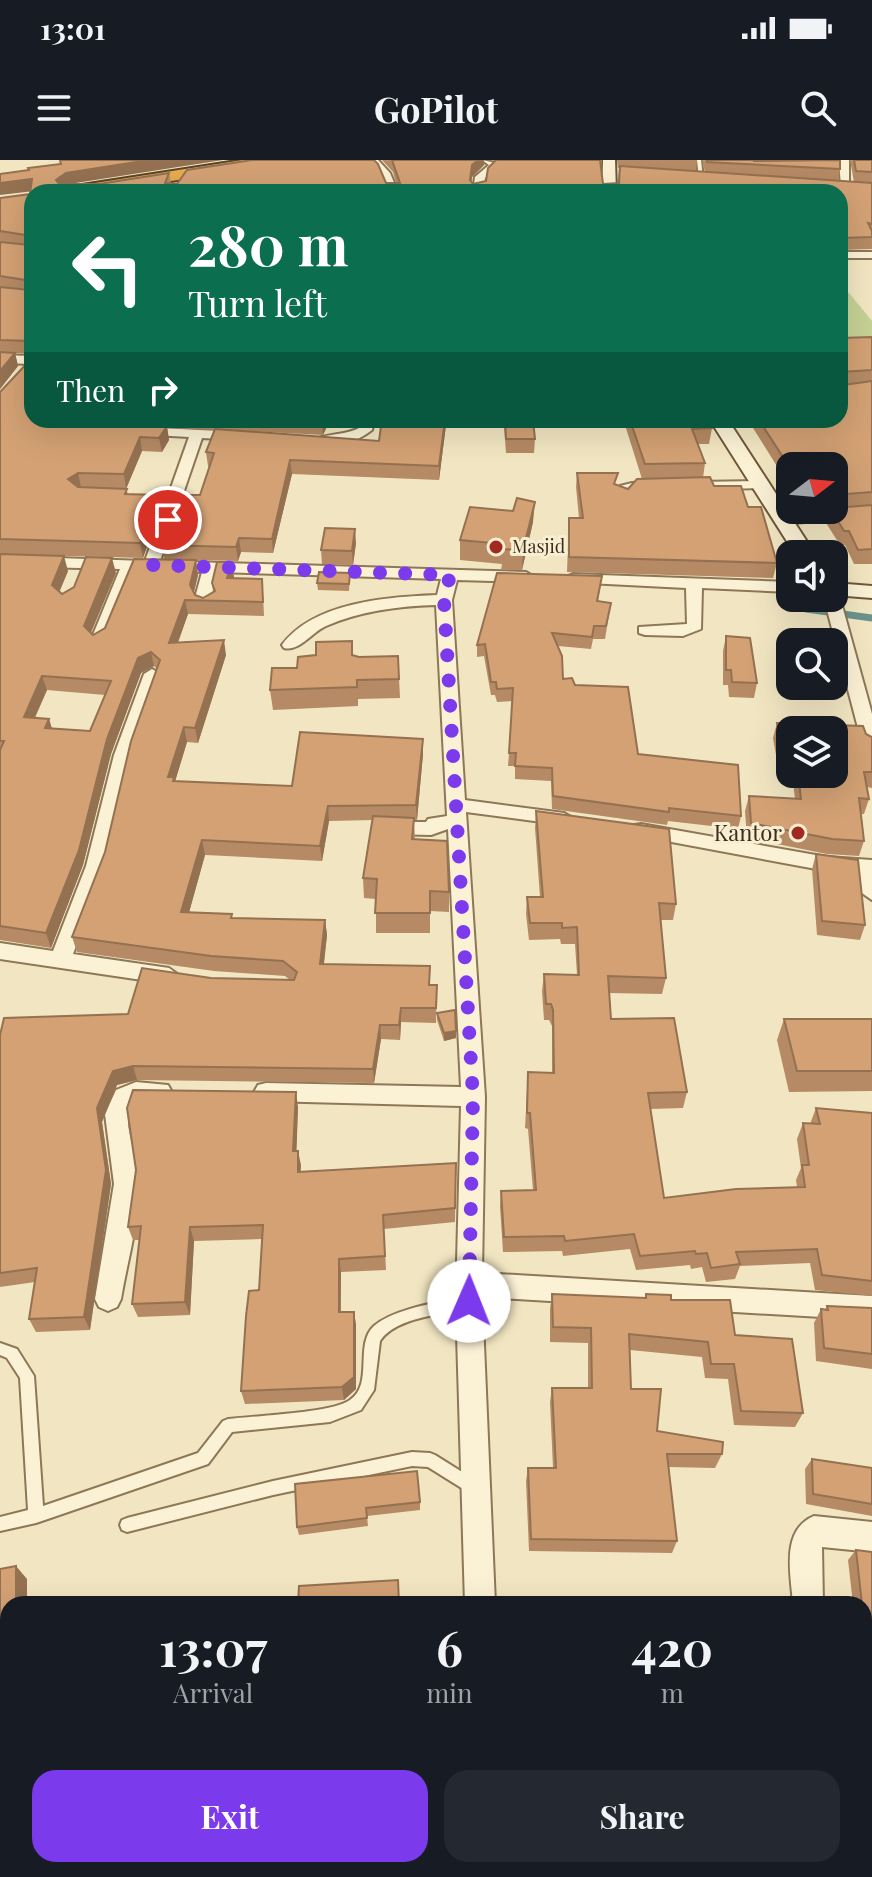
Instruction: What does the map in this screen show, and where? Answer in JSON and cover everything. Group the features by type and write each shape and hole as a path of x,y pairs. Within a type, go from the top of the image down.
{"highway":[{"path":"144,184 181,180 274,160"}],"street":[{"path":"373,160 385,173 390,184"},
{"path":"479,184 480,177 495,164 487,160"},
{"path":"844,160 846,184"},
{"path":"832,173 846,175"},
{"path":"688,177 716,179"},
{"path":"848,187 859,188"},
{"path":"848,255 872,255"},
{"path":"0,359 24,360"},
{"path":"297,440 334,442 369,428"},
{"path":"724,428 776,509"},
{"path":"127,430 254,437"},
{"path":"151,565 170,497 197,433"},
{"path":"622,498 625,489 632,487 760,485"},
{"path":"848,514 872,512"},
{"path":"0,561 79,570 129,565 211,568 447,588"},
{"path":"98,642 129,565"},
{"path":"206,605 203,598 211,568"},
{"path":"290,645 298,633 327,620 447,588 546,578 696,596 776,588"},
{"path":"447,588 473,1097 469,1292 480,1596"},
{"path":"848,595 872,592"},
{"path":"645,630 695,626 696,596"},
{"path":"837,612 872,747"},
{"path":"61,957 93,875 123,755 152,674"},
{"path":"372,827 428,830 435,823 458,814 589,822"},
{"path":"618,826 870,868 872,893"},
{"path":"0,951 61,957 187,978"},
{"path":"108,1299 126,1184 117,1123 123,1098 137,1092 183,1092"},
{"path":"246,1092 473,1097"},
{"path":"469,1292 872,1308"},
{"path":"807,1596 804,1548 814,1531 872,1537"}],"lane":[{"path":"699,160 701,178"},
{"path":"0,1524 36,1516 203,1459 228,1426 330,1415 356,1405 367,1390 373,1339 378,1331 403,1317 469,1292"},
{"path":"0,1349 12,1353 27,1376 36,1516"},
{"path":"127,1525 273,1488 412,1459 430,1460 477,1489"}],"green space":[{"path":"848,293 872,321 872,345 848,346"}],"building":[{"path":"60,160 149,160 66,173 56,180 59,184 31,184 32,179 0,183 0,174 61,164"},
{"path":"252,160 374,160 386,183 400,183 392,160 478,160 472,165 470,180 473,184 177,184 187,170"},
{"path":"496,160 600,160 603,184 473,184 486,181 488,168"},
{"path":"840,160 840,169 707,162"},
{"path":"854,160 872,160 872,172 856,171"},
{"path":"620,166 872,183 872,224 868,223 872,237 848,238 848,184 603,184 619,183"},
{"path":"169,173 165,183 177,184 99,184"},
{"path":"24,195 24,235 0,231 0,198"},
{"path":"0,242 24,244 24,280 0,276"},
{"path":"0,287 24,289 24,341 0,340"},
{"path":"872,337 872,370 848,372 848,338"},
{"path":"0,352 15,353 0,371"},
{"path":"24,366 24,428 166,428 159,438 140,437 124,474 78,473 68,479 78,487 127,489 125,494 158,495 140,543 0,539 0,392"},
{"path":"872,381 872,492 848,494 848,452 780,452 764,428 848,428 848,384"},
{"path":"381,428 444,428 439,466 290,460 272,539 239,538 236,547 162,545 179,495 200,495 214,453 206,452 215,429 379,441"},
{"path":"505,428 534,428 535,439 506,439"},
{"path":"633,428 712,428 692,429 705,463 645,464"},
{"path":"577,473 618,473 614,484 628,489 637,479 710,477 714,486 741,486 748,507 761,507 776,563 569,557 569,518 583,518"},
{"path":"517,498 535,502 523,550 502,549 504,544 460,540 470,507 513,511"},
{"path":"872,505 872,549 858,550 849,531 844,531 840,524 848,524 848,507"},
{"path":"325,528 355,529 352,551 321,550"},
{"path":"0,554 64,556 52,585 62,594 74,587 86,557 112,558 84,626 93,635 105,628 134,559 196,560 190,585 195,595 203,598 215,591 212,583 217,562 232,562 227,578 262,579 263,602 185,600 169,643 224,640 195,728 184,727 168,777 174,777 173,781 292,786 300,732 423,739 416,805 328,806 320,846 202,840 181,912 232,914 231,918 325,920 320,964 430,966 429,985 437,985 436,1008 401,1008 399,1025 380,1025 373,1069 133,1066 113,1071 97,1108 106,1170 84,1317 29,1319 37,1268 0,1273 0,1035 4,1018 128,1014 142,968 211,978 294,980 297,972 283,961 211,956 72,937 105,852 131,741 160,660 151,652 138,658 107,739 79,850 46,933 0,926 0,750 4,741 0,741","holes":["42,676 111,681 90,731 45,728 49,719 24,717"]},
{"path":"319,572 350,573 349,584 317,583"},
{"path":"497,573 602,576 597,601 611,603 606,626 594,626 592,637 552,633 562,656 563,679 572,678 575,685 628,687 638,754 738,765 741,816 669,808 669,812 553,796 552,768 515,766 516,753 509,753 513,688 497,689 496,682 491,682 485,644 477,645"},
{"path":"726,636 750,638 757,683 732,682 731,670 726,670"},
{"path":"352,641 352,655 398,656 399,679 357,680 357,687 270,690 272,668 297,668 298,657 316,655 316,642"},
{"path":"848,725 863,726 866,734 872,737 872,772 864,772 869,799 859,798 864,841 832,839 751,823 749,796 801,799 800,788 848,788"},
{"path":"536,811 669,829 676,904 659,903 666,978 608,976 611,1019 674,1018 687,1092 648,1093 664,1198 736,1189 805,1187 802,1165 809,1165 803,1123 820,1124 816,1108 872,1113 872,1281 822,1275 817,1249 736,1252 740,1264 711,1268 707,1253 696,1254 695,1251 640,1256 634,1234 565,1241 564,1236 504,1237 501,1191 536,1190 530,1113 527,1113 528,1072 554,1073 553,1010 551,1004 546,1004 544,974 579,975 577,927 562,928 562,923 530,923 527,897 543,897"},
{"path":"373,816 414,818 412,839 447,841 449,892 430,891 430,913 375,913 377,879 363,878"},
{"path":"816,854 858,860 865,925 822,921"},
{"path":"455,1010 456,1031 444,1033 437,1013"},
{"path":"784,1019 872,1019 872,1071 797,1071"},
{"path":"133,1090 296,1092 293,1151 298,1151 298,1172 456,1163 455,1208 383,1215 385,1256 339,1259 339,1312 354,1312 354,1377 342,1387 241,1391 249,1291 259,1290 263,1225 190,1227 185,1302 132,1304 141,1226 128,1227 136,1170 127,1108"},
{"path":"552,1294 646,1298 646,1294 671,1295 671,1300 730,1300 735,1335 792,1339 803,1413 741,1411 734,1364 711,1364 708,1342 629,1334 631,1389 661,1389 657,1431 723,1442 722,1454 667,1454 677,1541 531,1539 528,1468 556,1468 552,1388 592,1388 591,1328 553,1327"},
{"path":"827,1306 872,1308 872,1354 824,1348 821,1309 828,1310"},
{"path":"812,1459 872,1468 872,1504 813,1494"},
{"path":"417,1471 420,1502 366,1508 367,1518 297,1527 295,1484"},
{"path":"856,1550 872,1552 872,1596 861,1596"},
{"path":"16,1566 16,1596 0,1596 0,1569"},
{"path":"398,1580 399,1596 298,1596 299,1586"}],"waterway":[{"path":"828,612 872,618"}],"place":[{"name":"Masjid","path":"496,547"},
{"name":"Kantor","path":"798,833"}],"route":[{"path":"168,520 151,565 450,575 444,600 473,1097 469,1301"}]}
